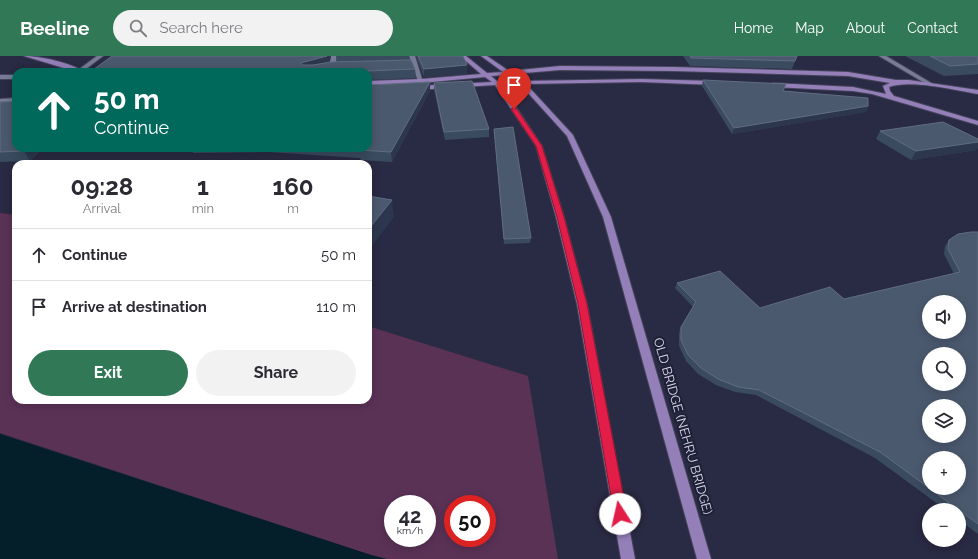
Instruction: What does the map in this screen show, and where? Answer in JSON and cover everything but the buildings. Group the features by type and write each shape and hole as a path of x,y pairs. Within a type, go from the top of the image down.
{"main road":[{"path":"27,56 70,68"},
{"path":"463,56 497,84 539,146 560,217 582,304 628,559"},
{"name":"OLD BRIDGE (NEHRU BRIDGE)","path":"484,56 509,72 522,83 570,135 607,217 704,559"},
{"path":"372,83 421,81 560,68 673,69 848,74 896,82 930,84 978,92"},
{"path":"410,88 522,83 678,81 718,83"},
{"path":"892,97 887,91 886,86 896,82"},
{"path":"766,85 853,89 892,97 978,123"}],"street":[{"path":"86,68 100,56"},
{"path":"334,56 329,68 339,67"},
{"path":"412,56 421,81"},
{"path":"882,56 930,84"},
{"path":"408,65 415,65"},
{"path":"0,77 12,77"},
{"path":"0,101 12,100"}],"shaded area":[{"path":"0,213 12,214 12,404 372,404 372,327 528,376 558,559 387,559 0,433"}],"water":[{"path":"0,434 371,555 387,559 0,559"}],"route":[{"path":"514,109 539,146 560,217 582,304 620,514"}]}
